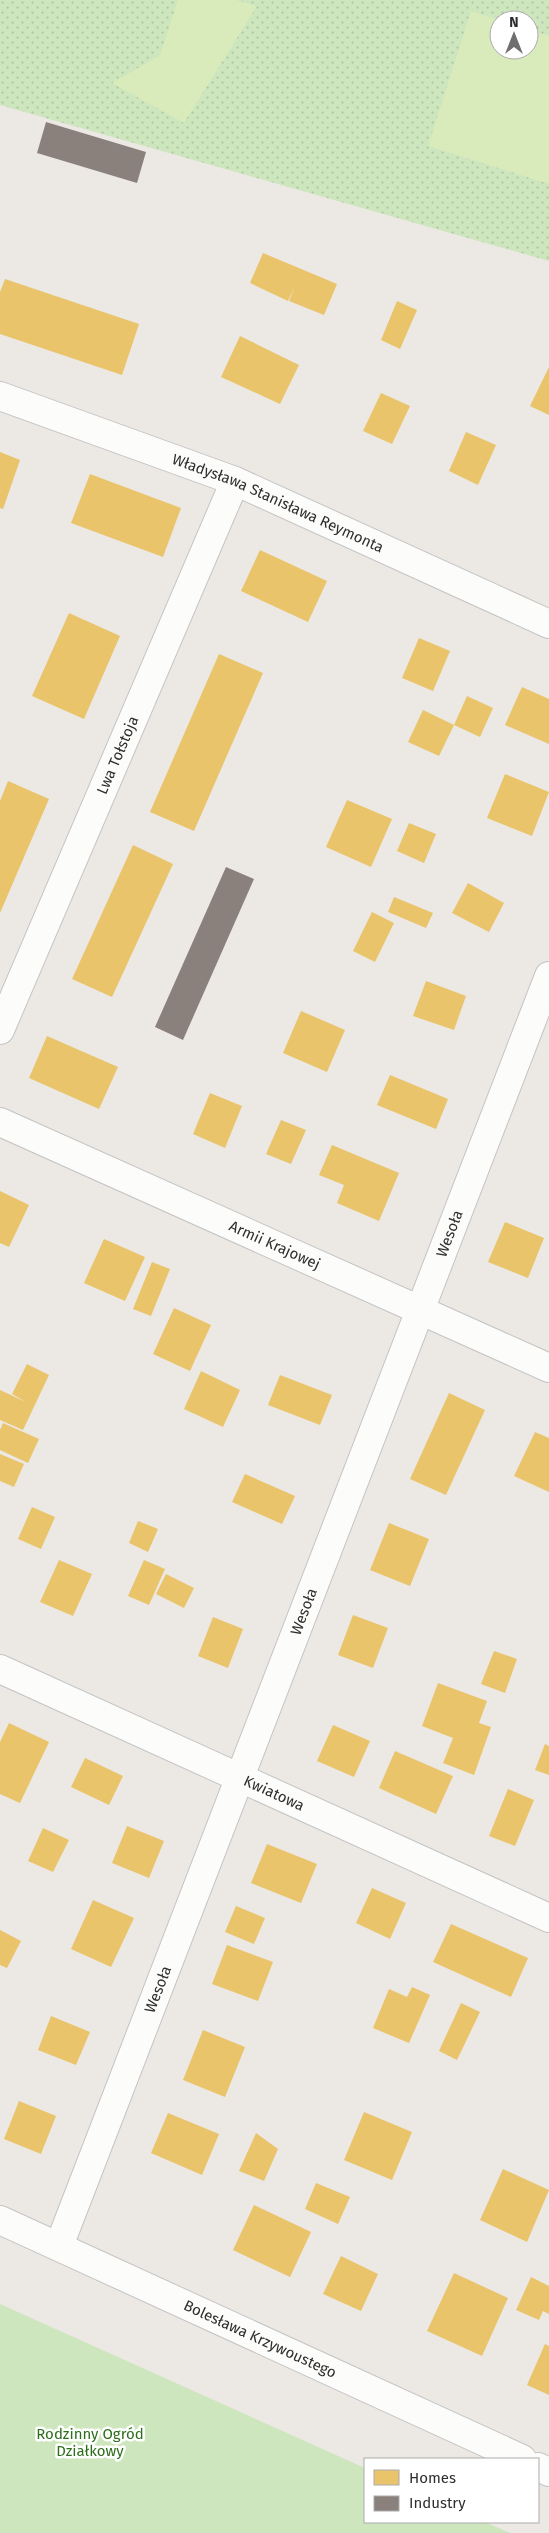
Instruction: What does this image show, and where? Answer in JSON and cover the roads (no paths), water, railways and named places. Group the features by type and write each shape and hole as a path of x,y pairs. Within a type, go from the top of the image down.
{"street":[{"name":"Władysława Stanisława Reymonta","path":"0,396 235,482 549,624"},
{"name":"Lwa Tołstoja","path":"0,1030 235,482"},
{"name":"Wesoła","path":"59,2246 422,1311 549,976"},
{"name":"Armii Krajowej","path":"0,1122 549,1368"},
{"name":"Kwiatowa","path":"0,1669 549,1918"},
{"name":"Bolesława Krzywoustego","path":"0,2220 520,2458"}],"park label":[{"name":"Rodzinny Ogród Działkowy","path":"90,2442"}]}
